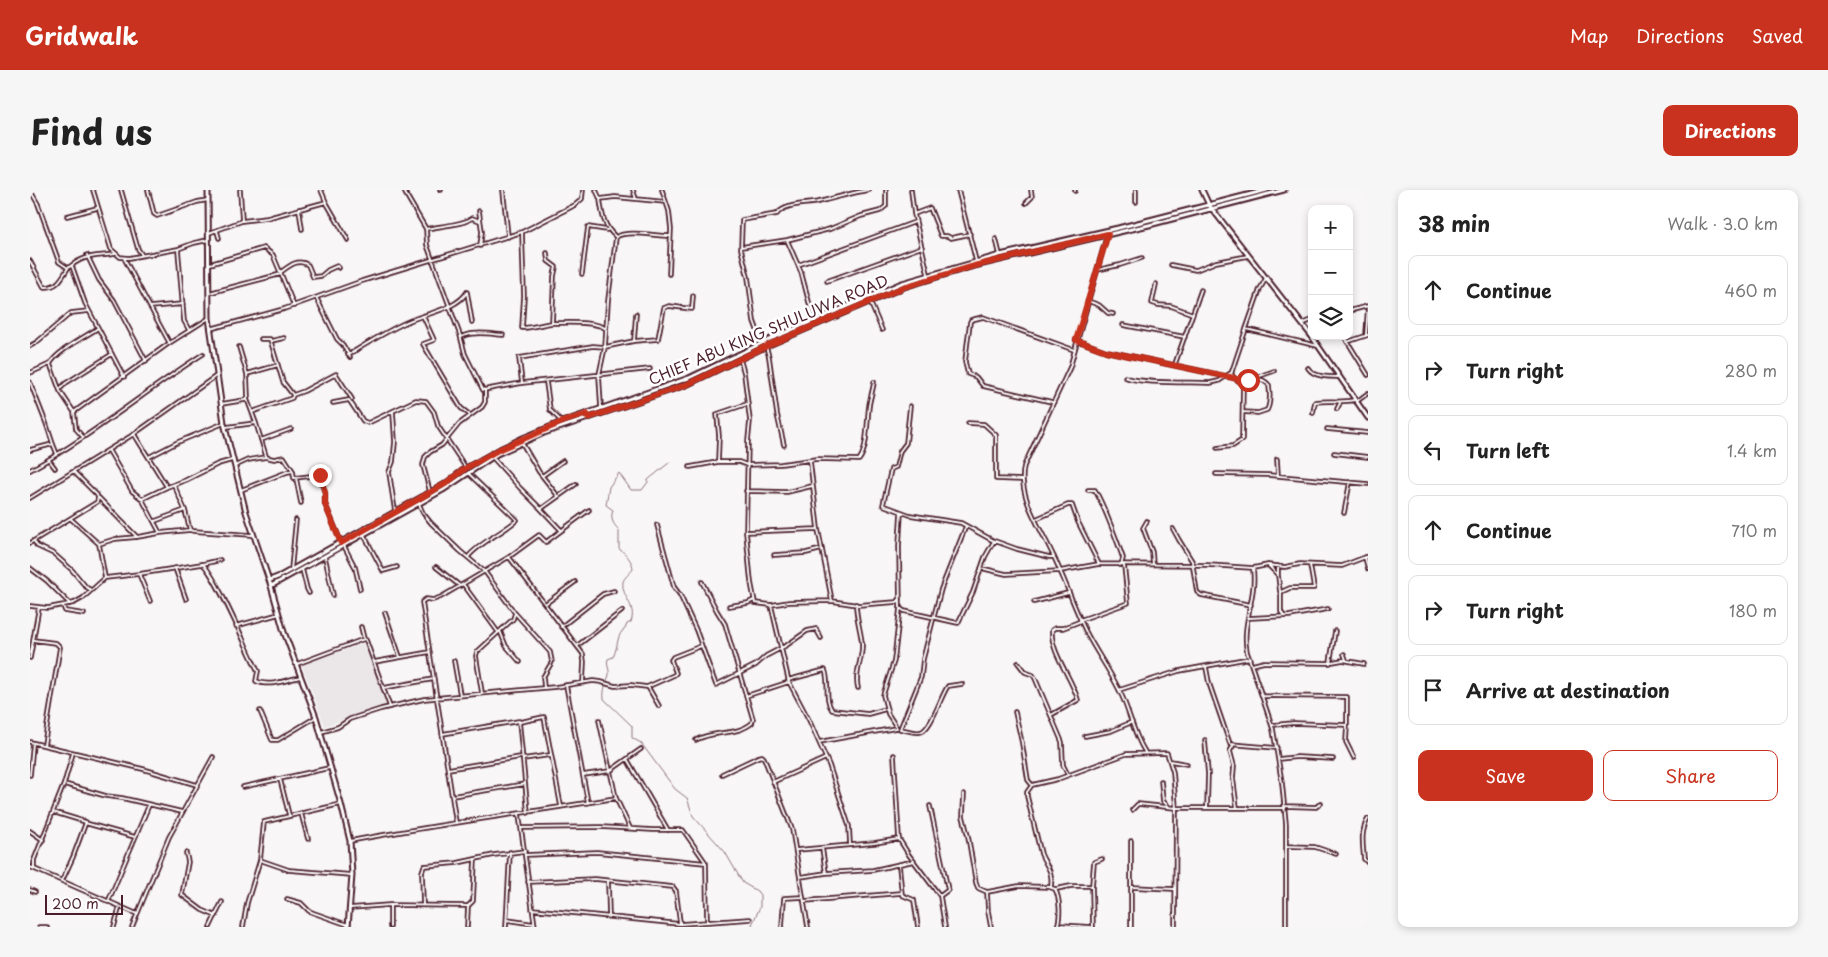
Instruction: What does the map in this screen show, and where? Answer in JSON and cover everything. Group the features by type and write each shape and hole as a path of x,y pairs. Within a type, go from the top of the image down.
{"street":[{"path":"30,190 38,204 59,262 68,268"},
{"path":"93,190 108,243 115,254"},
{"path":"121,190 138,249 142,256"},
{"path":"148,190 154,214 157,216 208,200"},
{"path":"208,190 209,318 216,376 232,460 279,614 321,732 350,840 352,875 348,926 309,911 301,903 287,899"},
{"path":"240,190 242,221"},
{"path":"321,190 348,240"},
{"path":"405,190 426,229 427,244 461,337 465,354 485,391 485,404 470,415 440,447 430,452 422,462 430,492"},
{"path":"503,190 508,237"},
{"path":"210,329 294,306 362,281 522,232 574,206 582,199 583,190"},
{"path":"596,190 602,214 609,231 616,237"},
{"path":"633,190 636,199"},
{"path":"662,190 671,229 669,274"},
{"path":"784,445 780,434 780,423 764,344 754,321 748,277 741,247 742,220 777,214 781,210 798,204 818,202 868,190"},
{"path":"741,247 787,240 830,229 861,216 880,211 886,206 886,190"},
{"path":"911,190 915,222 928,274"},
{"path":"958,190 976,261"},
{"path":"1026,202 1032,197 1031,190"},
{"path":"1136,190 1136,202"},
{"path":"1202,190 1209,205 1302,324 1368,418"},
{"name":"CHIEF ABU KING SHULUWA ROAD","path":"270,580 343,545 466,468 500,449 562,422 587,416 601,409 689,378 878,293 928,274 976,261 1051,245 1267,190"},
{"path":"272,586 419,504 493,457 522,443 587,416 686,385 740,359 764,344 879,298 928,279 1051,245 1108,234 1284,190"},
{"path":"600,200 615,197 666,202"},
{"path":"208,234 242,221 267,218 326,202"},
{"path":"67,216 98,208"},
{"path":"914,214 930,208 941,236 951,238 970,234"},
{"path":"299,209 302,229"},
{"path":"478,211 480,246"},
{"path":"426,229 461,223 472,218 480,221"},
{"path":"798,265 915,222"},
{"path":"582,274 588,227 609,231"},
{"path":"217,231 219,238"},
{"path":"522,232 524,296 522,328 552,323 591,324 602,326 606,329"},
{"path":"616,237 628,234 670,236"},
{"path":"1108,234 1076,340 1070,367 1024,466 1022,480 1024,493 1054,557 1080,620 1119,690 1145,752"},
{"path":"601,409 600,376 605,347 616,237"},
{"path":"996,239 1000,255"},
{"path":"30,261 42,285 50,288 57,284 75,261 87,256 115,254 124,258 142,256 178,249 208,240"},
{"path":"787,240 798,265 814,321"},
{"path":"827,281 922,247"},
{"path":"208,264 264,248 273,255 294,306"},
{"path":"178,249 184,321 190,331"},
{"path":"547,253 548,261 556,267 552,323"},
{"path":"87,256 99,280 114,300 146,361"},
{"path":"1171,265 1196,270 1216,262 1248,256"},
{"path":"124,258 169,343"},
{"path":"1097,270 1142,258"},
{"path":"208,294 281,273 291,265 301,262 308,265 313,277 321,276 337,266 339,268"},
{"path":"72,265 72,270 89,311 124,377"},
{"path":"30,267 34,266"},
{"path":"1234,378 1232,372 1254,303 1266,278"},
{"path":"1156,284 1152,301 1154,304 1171,306 1193,314"},
{"path":"1176,364 1201,290"},
{"path":"317,298 337,339 349,356 384,333 462,300 467,292 472,322"},
{"path":"878,293 879,298"},
{"path":"522,383 519,358 594,346 605,347 634,341 658,339 664,308 669,306 692,309 693,296"},
{"path":"1088,300 1108,313 1113,314"},
{"path":"870,302 882,330"},
{"path":"150,307 183,304"},
{"path":"1353,310 1368,306 1367,335 1347,342 1368,375"},
{"path":"30,346 71,313 89,311"},
{"path":"634,341 636,314"},
{"path":"423,316 434,340 422,344 461,408 470,415"},
{"path":"1053,402 983,386 976,378 968,374 965,362 970,322 971,320 983,317 1074,350"},
{"path":"74,412 169,343 209,318"},
{"path":"1302,324 1308,322"},
{"path":"1123,325 1185,337"},
{"path":"30,373 50,364 52,360 65,350 98,328"},
{"path":"1246,329 1318,346"},
{"path":"461,337 467,334 482,333 502,335"},
{"path":"261,339 270,339 271,341 284,338"},
{"path":"1076,340 1106,351 1176,364 1234,378 1243,382 1274,371"},
{"path":"271,341 284,384 293,395"},
{"path":"238,347 247,374 248,393 246,399 256,423 266,457"},
{"path":"60,389 66,383 112,354"},
{"path":"30,470 83,437 203,354"},
{"path":"740,359 744,369 750,430 747,465 746,532 751,582 756,604 771,605 789,602 832,601 856,604 897,602 900,599"},
{"path":"50,364 60,389 74,412 76,429 83,437"},
{"path":"247,374 278,365"},
{"path":"1308,368 1310,372 1316,375 1338,377"},
{"path":"485,391 522,383 546,382 587,375 600,376 606,373 650,369"},
{"path":"1126,377 1131,380 1210,383 1219,381 1232,372"},
{"path":"252,412 292,398 293,395 336,374 352,399"},
{"path":"30,498 134,434 216,376"},
{"path":"1242,412 1261,413 1269,407 1270,385 1262,380 1252,379"},
{"path":"30,382 56,454"},
{"path":"546,382 550,410 562,422"},
{"path":"690,467 718,462 739,462 747,465 860,459 868,428 869,405 874,382"},
{"path":"1217,448 1233,446 1242,442 1243,382"},
{"path":"1313,413 1314,402 1332,400 1340,403 1355,401 1368,392"},
{"path":"221,404 246,399"},
{"path":"333,402 350,400 366,423 416,400 424,400 434,412 438,426 466,468"},
{"path":"1337,409 1340,403"},
{"path":"718,462 720,436 717,414 748,404"},
{"path":"910,406 906,443 900,451 896,467 891,469 883,505 901,512 947,520 966,526 993,541 1029,553 1054,557"},
{"path":"393,412 395,442 393,462 389,472 396,516"},
{"path":"150,457 178,442 225,425 256,423"},
{"path":"968,424 984,424 996,434 996,479 1022,480"},
{"path":"261,440 291,429"},
{"path":"1327,429 1368,433"},
{"path":"134,434 167,486"},
{"path":"522,443 542,476 558,496"},
{"path":"30,450 53,444"},
{"path":"108,451 132,491 142,499 160,534"},
{"path":"1334,453 1368,457"},
{"path":"234,466 248,460 284,457 296,478 301,503"},
{"path":"493,457 561,530"},
{"path":"1277,459 1278,476"},
{"path":"48,460 55,468"},
{"path":"142,499 167,486 174,485 218,464 232,460"},
{"path":"542,476 563,461"},
{"path":"810,461 818,529 832,601"},
{"path":"240,490 292,471"},
{"path":"74,472 137,538"},
{"path":"468,473 517,520 473,551 468,557"},
{"path":"1216,474 1278,476 1368,484"},
{"path":"296,478 320,475 325,493 325,504 355,567 360,588"},
{"path":"1344,513 1350,482"},
{"path":"541,509 576,484"},
{"path":"174,485 185,510 190,530"},
{"path":"746,491 787,492 812,486"},
{"path":"1088,490 1095,490 1109,520 1122,558 1120,565"},
{"path":"30,543 95,504 98,501 98,497"},
{"path":"419,504 431,523 485,572 515,614 552,656 543,679 544,688"},
{"path":"1036,519 1072,505 1078,522 1099,564"},
{"path":"154,521 185,510"},
{"path":"456,823 422,602 426,599 437,599 485,572 539,535 546,542 589,510"},
{"path":"899,729 886,708 883,693 894,661 900,606 899,546 901,512"},
{"path":"70,518 99,544 105,578"},
{"path":"291,570 296,520"},
{"path":"1147,521 1143,528 1152,552 1153,564"},
{"path":"657,525 674,587 687,610 716,685 756,665 766,656 807,631 816,629 821,638"},
{"path":"899,729 921,677 923,659 941,589 966,526"},
{"path":"746,532 818,529"},
{"path":"1174,529 1192,561 1197,592 1201,595 1251,605"},
{"path":"99,544 115,539 137,538 190,530 255,535"},
{"path":"364,534 383,571 397,567"},
{"path":"34,541 37,546 54,554 91,590"},
{"path":"897,602 904,612 958,623 973,592 993,541"},
{"path":"774,555 806,553 822,549"},
{"path":"325,556 333,595"},
{"path":"509,557 577,646 584,658 583,683"},
{"path":"981,568 1006,574 1060,571 1099,564 1253,568 1268,565 1342,566 1366,557 1368,569"},
{"path":"30,606 70,604 78,601 105,578 220,560"},
{"path":"202,564 208,569 226,602 258,671 259,675 256,681 270,683 302,677"},
{"path":"1051,715 1078,700 1074,687 1055,649 1052,630 1128,603 1124,565"},
{"path":"1268,565 1278,575"},
{"path":"1280,595 1281,592 1288,588 1314,588 1310,565"},
{"path":"1278,566 1281,612 1284,616"},
{"path":"436,567 460,586"},
{"path":"30,568 47,581 70,604"},
{"path":"175,568 186,599"},
{"path":"1253,568 1255,580 1245,641 1272,726 1285,807 1286,927"},
{"path":"302,569 309,593"},
{"path":"139,574 150,601"},
{"path":"545,605 575,582"},
{"path":"696,740 705,735 720,734 751,724 752,716 725,624 716,611 702,582"},
{"path":"463,584 499,631 506,646 520,662"},
{"path":"561,627 603,594 614,592"},
{"path":"1034,602 1068,593"},
{"path":"729,606 748,603 754,600"},
{"path":"856,604 856,618 862,644 857,670 858,688"},
{"path":"63,605 65,611 84,614"},
{"path":"771,605 788,681 803,708 826,758 849,826 850,844"},
{"path":"30,658 39,607"},
{"path":"1248,618 1284,616 1328,609"},
{"path":"577,646 622,611"},
{"path":"386,613 400,657"},
{"path":"236,626 279,614"},
{"path":"482,693 477,652 514,619 515,614"},
{"path":"514,619 521,620"},
{"path":"361,626 364,639 366,640 390,707"},
{"path":"1331,662 1336,631"},
{"path":"297,664 364,639"},
{"path":"33,640 56,643 60,647 44,744"},
{"path":"321,732 338,727 350,719 414,701 596,681 615,686 648,687 674,676 676,673 671,660 673,656 701,646"},
{"path":"374,662 430,652"},
{"path":"1344,654 1346,660"},
{"path":"1119,690 1178,670 1206,667 1250,658"},
{"path":"1252,665 1264,662 1331,662 1346,660 1364,664"},
{"path":"454,661 460,695"},
{"path":"1018,663 1025,672 1035,677 1062,742 1065,771 1068,775"},
{"path":"1206,667 1208,683 1229,742 1233,746 1276,748"},
{"path":"746,696 825,670 829,688 828,702 832,710 868,714 886,708"},
{"path":"383,688 434,679"},
{"path":"819,742 899,729 923,731 933,719 948,686 962,684"},
{"path":"566,685 588,803"},
{"path":"648,687 659,706"},
{"path":"1262,696 1347,697 1346,742 1354,758"},
{"path":"260,711 272,740 278,740 316,717"},
{"path":"1015,712 1028,780 1032,785"},
{"path":"442,734 544,717 561,806"},
{"path":"599,720 616,798 630,828"},
{"path":"519,722 521,758 528,813"},
{"path":"1086,736 1110,731 1132,722"},
{"path":"1272,726 1294,723 1347,725"},
{"path":"1205,740 1208,774 1207,808"},
{"path":"30,774 31,742 143,769 197,785"},
{"path":"1233,746 1230,751 1234,766 1237,808"},
{"path":"583,775 610,770 641,749"},
{"path":"34,868 34,860 64,784 73,752"},
{"path":"1051,887 1051,873 1041,854 1027,796 1027,792 1032,785 1063,777 1126,754 1145,752 1167,753 1173,772 1176,808 1175,927"},
{"path":"448,769 550,755"},
{"path":"894,755 899,838 940,896 945,927"},
{"path":"722,774 762,756 789,820 796,850 808,927"},
{"path":"132,927 170,837 213,757"},
{"path":"1278,759 1296,757 1333,759"},
{"path":"773,782 826,758"},
{"path":"627,759 668,830"},
{"path":"1170,761 1187,764"},
{"path":"243,787 331,767"},
{"path":"1063,777 1065,771"},
{"path":"280,779 289,815"},
{"path":"1161,781 1162,801 1169,807"},
{"path":"64,784 106,796 182,812"},
{"path":"452,796 525,784"},
{"path":"964,794 963,816 978,888 987,892 1019,886 1051,887 1055,889 1071,886 1092,886"},
{"path":"350,840 616,798"},
{"path":"1132,810 1138,804 1176,808 1237,808 1316,807 1321,803"},
{"path":"108,902 149,804"},
{"path":"243,927 247,903 260,860 264,822 341,804"},
{"path":"930,806 948,890 940,896"},
{"path":"53,812 135,837"},
{"path":"301,813 308,839"},
{"path":"507,920 534,926 519,814"},
{"path":"1368,819 1364,825 1362,836 1364,859 1368,863"},
{"path":"62,881 85,823"},
{"path":"521,828 601,827 684,830 706,863 707,922"},
{"path":"30,832 43,840"},
{"path":"796,850 874,843 899,838"},
{"path":"1131,841 1131,927"},
{"path":"1286,846 1315,847 1336,854"},
{"path":"822,847 826,873"},
{"path":"423,905 423,867 525,851"},
{"path":"506,927 510,852"},
{"path":"525,855 597,852 706,863"},
{"path":"186,853 188,862 182,895 202,910 216,916"},
{"path":"467,927 468,906 473,901 476,858"},
{"path":"1055,889 1058,900 1058,926 1092,927 1094,862 1102,859"},
{"path":"260,860 289,870 352,875"},
{"path":"800,877 873,870 914,861"},
{"path":"899,865 901,893 903,897 914,900 918,927"},
{"path":"30,866 137,914"},
{"path":"528,882 578,879 674,888 680,924"},
{"path":"608,881 609,916"},
{"path":"1131,887 1144,886 1174,889"},
{"path":"30,890 35,892"},
{"path":"987,892 987,909 991,927"},
{"path":"804,901 901,893"},
{"path":"782,927 784,898 803,897"},
{"path":"210,927 222,902"},
{"path":"350,908 390,904 468,906"},
{"path":"390,904 390,927"},
{"path":"114,927 119,909"},
{"path":"532,909 680,924 750,919"},
{"path":"654,921 655,927"},
{"path":"39,927 47,927"}],"shaded area":[{"path":"365,643 386,705 325,726 302,665"}],"waterway":[{"path":"670,462 648,480 642,490 631,490 619,473 609,487 606,505 613,510 613,521 619,530 619,549 624,552 633,566 633,569 623,582 624,592 631,606 632,616 631,622 620,633 613,657 608,659 609,675 604,689 604,699 632,726 632,738 641,743 675,789 687,798 693,816 725,852 743,883 757,891 760,895 760,907 751,927"}],"route":[{"path":"320,475 325,493 326,509 336,527 341,543 445,484 466,468 500,449 562,422 587,414 588,418 686,385 771,344 904,287 974,266 1108,234 1076,340 1106,351 1176,364 1234,378 1243,382 1248,380"}]}
